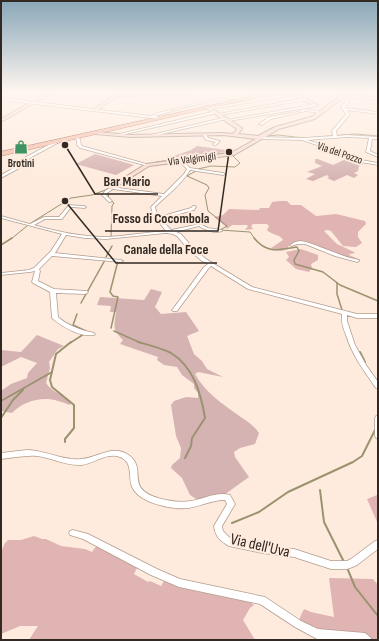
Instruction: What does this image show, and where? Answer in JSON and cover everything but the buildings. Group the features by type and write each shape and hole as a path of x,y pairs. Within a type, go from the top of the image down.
{"main road":[{"path":"1,154 137,122"}],"street":[{"path":"117,135 177,122"},
{"path":"153,136 215,122"},
{"path":"231,122 240,129 234,135"},
{"name":"Via Valgimigli","path":"112,188 148,165 232,154 277,128 301,122"},
{"path":"335,136 334,131 341,122"},
{"path":"95,133 153,136 234,135 303,140 335,136 378,138"},
{"path":"205,135 206,139 218,141 215,144"},
{"path":"76,137 79,140 79,145 81,147 148,165"},
{"path":"372,137 368,152 378,156"},
{"name":"Via del Pozzo","path":"303,140 330,149 355,160 378,164"},
{"path":"1,177 22,166 28,158 59,141"},
{"path":"181,161 188,169 223,174"},
{"path":"188,169 185,175 153,207 152,210 170,232 179,235 191,249 211,264 250,288 357,316 378,316"},
{"path":"110,201 104,195 112,188 166,195"},
{"path":"31,225 44,218 60,218 70,206 84,207"},
{"path":"158,218 193,210 194,207"},
{"path":"1,217 65,234 109,238 170,232 200,225 207,229 220,231"},
{"path":"1,274 36,269 51,254 65,234"},
{"path":"292,245 295,243 311,244 323,250 357,260"},
{"path":"51,254 121,261"},
{"path":"175,310 206,268 211,264"},
{"path":"36,269 38,271 35,282 53,291 85,292"},
{"path":"53,291 55,318 61,323 70,327 92,334"},
{"path":"345,313 344,321 352,345 363,366 378,386"},
{"path":"378,418 378,436"},
{"name":"Via dell'Uva","path":"1,456 31,453 68,462 74,462 94,460 113,453 119,454 129,460 134,469 135,487 140,493 149,498 185,505 218,496 226,497 231,504 218,526 220,533 229,542 294,553 331,565 347,565 354,562 378,544"},
{"path":"73,533 85,536 178,583 262,600 298,624 317,634 365,638 367,640"}],"shaded area":[{"path":"197,146 233,151 167,160 168,158 191,150"},
{"path":"95,154 134,165 116,175 76,164"},
{"path":"348,158 366,162 359,166 358,171 354,173 358,175 354,178 347,175 334,181 327,178 329,177 327,175 313,181 306,179 315,174 307,172 322,166 315,163 315,159 333,165"},
{"path":"287,201 291,205 301,205 316,216 336,214 365,221 366,224 358,232 358,237 362,243 356,247 343,246 331,231 324,231 337,244 355,253 349,255 361,260 352,260 311,244 295,243 289,245 288,249 281,251 273,250 271,248 283,240 267,230 269,226 267,224 253,224 251,226 253,229 245,230 248,226 247,225 232,225 227,229 214,217 223,215 229,209 259,210 260,208 269,208 272,202"},
{"path":"301,249 318,255 318,260 311,264 312,268 309,272 296,269 286,260 289,257 286,252"},
{"path":"151,289 162,292 155,307 161,314 186,312 199,331 187,336 194,354 202,361 207,369 223,377 198,372 195,374 199,380 214,397 252,425 259,433 255,444 240,448 234,452 235,457 249,477 224,495 198,500 190,495 182,478 171,468 172,465 180,458 181,448 176,436 171,405 174,401 186,397 198,398 198,393 194,388 194,384 182,375 177,367 164,365 157,360 158,357 120,344 123,340 115,330 116,312 110,312 111,306 97,305 100,297 144,300"},
{"path":"37,335 64,346 58,349 49,362 50,368 46,383 51,389 68,399 71,402 70,405 52,400 40,399 22,405 12,413 1,411 1,391 11,384 27,378 28,373 37,363 21,357 1,367 1,350 21,352"},
{"path":"377,495 378,497 378,524 367,499"},
{"path":"34,536 46,539 61,546 85,549 92,552 97,545 138,566 134,574 148,582 150,581 161,586 164,581 195,591 249,601 254,605 250,608 243,620 255,640 29,640 38,626 20,626 1,634 1,552 8,540 21,540"},
{"path":"329,578 373,579 378,585 378,640 372,640 366,635 318,631 298,622 304,609 334,617"}],"waterway":[{"path":"267,136 278,135 304,138 356,134 378,136"},
{"path":"156,162 233,152"},
{"path":"198,169 211,166 235,167 240,163 232,155"},
{"path":"196,171 187,176 207,185 209,188 205,195 208,211 227,226 220,230 250,232 255,239"},
{"path":"31,223 71,198 92,195 108,189"},
{"path":"108,192 109,199 114,203 112,206 111,236"},
{"path":"11,239 27,226"},
{"path":"1,245 12,238"},
{"path":"255,239 264,247 274,250 297,247 299,251 294,260 295,264 323,272 340,285 378,301"},
{"path":"106,257 112,246"},
{"path":"81,303 105,260"},
{"path":"111,328 118,297 113,296 110,292 118,261"},
{"path":"337,283 337,294 342,310"},
{"path":"77,314 73,325 86,331"},
{"path":"114,331 140,343"},
{"path":"70,343 84,334"},
{"path":"52,372 56,354 71,342"},
{"path":"140,343 171,353 179,359 191,373 199,391 205,418 192,438 191,446 185,458"},
{"path":"360,352 365,362"},
{"path":"1,401 52,372"},
{"path":"52,372 50,380 52,387 74,405 74,428 65,439 65,442"},
{"path":"1,418 13,400 23,390"},
{"path":"232,523 259,512 288,492 353,462 362,456 375,430"},
{"path":"320,490 324,522 344,562"},
{"path":"348,570 355,587 378,616"}],"place":[{"name":"Bar Mario","path":"65,145"},
{"name":"Brotini","path":"21,147"},
{"name":"Fosso di Cocombola","path":"229,152"},
{"name":"Canale della Foce","path":"65,201"}]}
